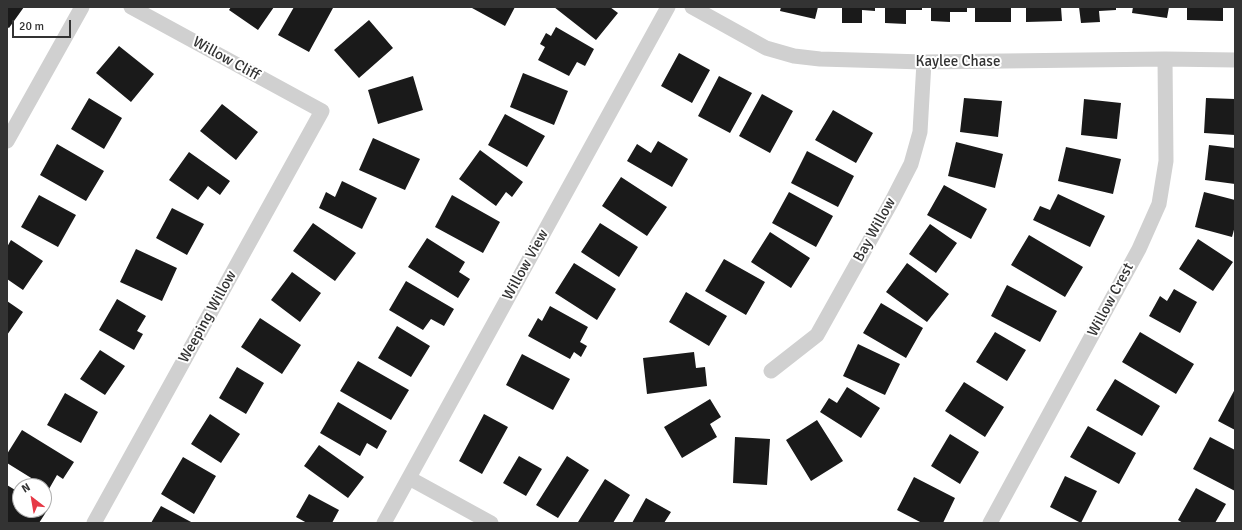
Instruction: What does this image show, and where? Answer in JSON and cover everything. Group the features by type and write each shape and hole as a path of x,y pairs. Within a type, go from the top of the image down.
{"street":[{"path":"7,141 82,7"},
{"name":"Willow Cliff","path":"131,7 322,111"},
{"name":"Willow View","path":"384,523 668,7"},
{"name":"Kaylee Chase","path":"692,7 766,48 794,56 820,59 924,62 1165,59 1235,60"},
{"name":"Willow Crest","path":"990,523 1139,248 1159,204 1166,161 1165,59"},
{"name":"Bay Willow","path":"771,371 818,335 907,171 920,132 924,62"},
{"name":"Weeping Willow","path":"94,523 322,111"},
{"path":"409,478 491,523"}],"building":[{"path":"7,7 24,7 9,28 7,27"},
{"path":"231,7 274,7 258,30 229,10"},
{"path":"294,7 333,8 309,52 278,35"},
{"path":"515,7 505,26 472,8"},
{"path":"554,7 610,7 618,13 596,40"},
{"path":"781,7 818,7 815,19 780,11"},
{"path":"842,7 875,7 875,11 862,10 862,23 842,23"},
{"path":"885,7 922,7 922,10 906,10 906,24 885,23"},
{"path":"931,7 967,7 967,12 950,12 950,22 931,21"},
{"path":"975,7 1011,7 1011,22 975,22"},
{"path":"1026,7 1061,7 1062,21 1026,22"},
{"path":"1079,7 1116,7 1116,10 1099,11 1100,22 1081,23"},
{"path":"1133,7 1169,7 1167,18 1132,13"},
{"path":"1187,7 1223,7 1223,21 1187,20"},
{"path":"369,20 393,48 359,78 334,50"},
{"path":"556,27 594,49 585,66 577,62 569,76 538,60 545,47 540,44 546,33 551,36"},
{"path":"119,46 154,74 131,102 96,73"},
{"path":"679,53 710,70 692,103 661,86"},
{"path":"523,73 568,91 554,125 510,107"},
{"path":"413,76 423,110 378,124 368,90"},
{"path":"719,76 752,93 730,133 698,116"},
{"path":"762,94 793,111 770,153 739,136"},
{"path":"89,98 122,118 104,149 71,129"},
{"path":"964,98 1002,101 998,137 960,132"},
{"path":"1206,98 1235,99 1235,135 1204,133"},
{"path":"1084,99 1121,103 1117,139 1081,135"},
{"path":"222,104 258,132 236,160 200,131"},
{"path":"833,110 873,133 856,163 815,140"},
{"path":"505,114 545,136 527,167 488,145"},
{"path":"373,138 420,159 405,190 359,170"},
{"path":"658,141 688,159 672,187 627,161 637,144 651,153"},
{"path":"956,142 1003,154 995,188 948,176"},
{"path":"57,144 104,171 86,201 40,175"},
{"path":"1209,145 1235,148 1235,184 1205,180"},
{"path":"1066,147 1121,159 1113,194 1058,181"},
{"path":"480,150 523,182 512,197 506,192 496,206 459,179"},
{"path":"807,151 854,176 838,207 791,183"},
{"path":"189,152 230,181 220,195 208,186 198,200 169,180"},
{"path":"621,177 667,207 647,236 602,206"},
{"path":"342,181 377,198 362,229 319,208 326,192 335,197"},
{"path":"944,185 987,209 971,239 927,215"},
{"path":"789,192 833,216 816,247 772,223"},
{"path":"1204,192 1235,200 1235,226 1232,237 1195,227"},
{"path":"1058,194 1105,216 1090,247 1033,220 1040,206 1050,210"},
{"path":"39,195 76,215 58,247 21,227"},
{"path":"452,195 500,222 483,253 435,227"},
{"path":"172,208 204,224 187,255 156,238"},
{"path":"313,223 356,253 335,281 293,251"},
{"path":"600,223 638,247 619,277 581,252"},
{"path":"930,224 957,243 936,273 909,254"},
{"path":"770,232 810,258 791,288 751,262"},
{"path":"1029,235 1083,267 1065,297 1011,265"},
{"path":"427,238 465,262 459,272 470,279 458,298 408,267"},
{"path":"1198,239 1233,262 1213,291 1179,269"},
{"path":"11,240 43,261 23,290 7,279 7,247"},
{"path":"136,249 177,268 162,301 120,282"},
{"path":"724,259 765,282 746,315 705,291"},
{"path":"574,263 616,289 597,320 555,293"},
{"path":"907,263 949,294 927,322 886,292"},
{"path":"292,272 321,293 300,322 271,300"},
{"path":"406,281 454,309 444,326 431,319 423,330 389,310"},
{"path":"1007,285 1057,311 1040,342 991,316"},
{"path":"1174,289 1197,302 1180,333 1149,316 1160,296 1167,301"},
{"path":"686,292 727,316 709,346 669,322"},
{"path":"117,299 146,316 137,331 143,334 134,350 99,330"},
{"path":"7,301 23,312 7,335"},
{"path":"881,303 923,328 906,358 863,333"},
{"path":"550,306 588,327 580,342 587,346 581,357 574,352 570,359 528,336 538,318 542,321"},
{"path":"260,318 301,345 282,374 241,347"},
{"path":"397,326 430,346 411,377 378,358"},
{"path":"995,332 1026,350 1007,381 976,362"},
{"path":"1140,332 1194,364 1176,394 1122,362"},
{"path":"858,344 900,364 885,395 843,376"},
{"path":"100,350 125,366 105,395 80,379"},
{"path":"694,352 696,368 705,367 707,386 647,394 643,358"},
{"path":"522,354 570,379 553,410 506,385"},
{"path":"358,361 409,390 391,420 340,391"},
{"path":"237,367 264,383 246,414 219,398"},
{"path":"1115,379 1160,406 1142,436 1096,410"},
{"path":"964,382 1004,407 985,437 945,411"},
{"path":"847,387 880,408 861,438 820,412 829,398 837,403"},
{"path":"1235,389 1235,430 1218,421"},
{"path":"65,393 98,412 81,443 47,425"},
{"path":"710,399 721,417 710,424 717,437 682,458 664,427"},
{"path":"338,402 387,431 377,449 367,443 360,456 320,433"},
{"path":"210,414 240,434 221,463 191,444"},
{"path":"484,414 508,427 482,474 459,461"},
{"path":"817,420 843,461 811,481 786,440"},
{"path":"1088,426 1136,453 1119,484 1070,457"},
{"path":"22,430 74,462 63,479 57,475 52,484 52,478 31,478 7,463 7,454"},
{"path":"950,434 979,452 960,484 931,466"},
{"path":"735,437 770,439 767,485 733,483"},
{"path":"1210,437 1235,450 1235,491 1193,469"},
{"path":"319,445 364,477 348,498 304,466"},
{"path":"519,456 542,469 526,496 503,483"},
{"path":"567,456 589,470 558,518 536,505"},
{"path":"183,457 216,476 194,514 161,494"},
{"path":"1065,476 1097,491 1081,523 1050,507"},
{"path":"914,477 955,498 943,523 922,523 897,510"},
{"path":"605,479 630,495 613,523 578,522"},
{"path":"7,485 12,488 12,518 42,518 39,523 7,523"},
{"path":"1196,488 1226,504 1215,523 1183,523 1178,520"},
{"path":"309,494 339,510 332,523 307,523 296,517"},
{"path":"646,498 671,512 664,523 632,523"},
{"path":"161,506 193,523 151,523"}]}
